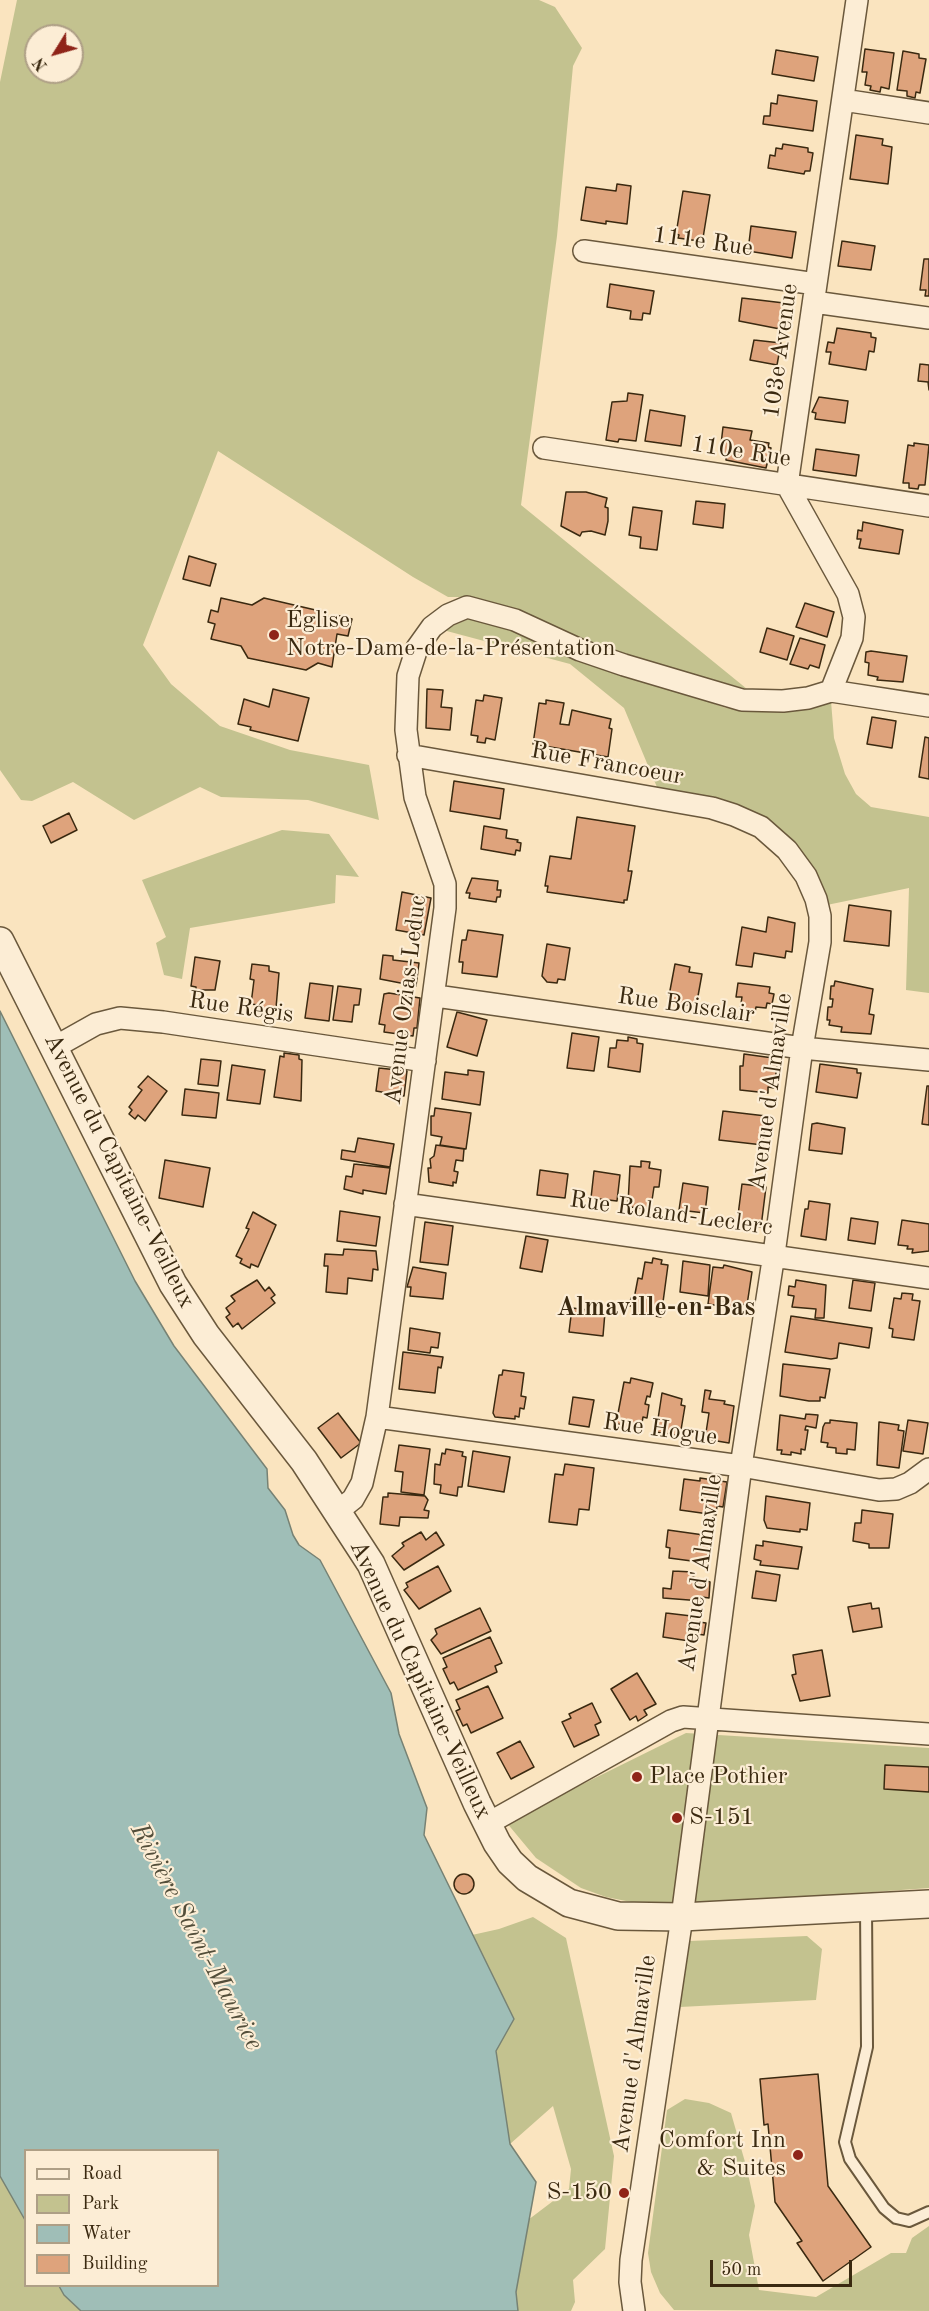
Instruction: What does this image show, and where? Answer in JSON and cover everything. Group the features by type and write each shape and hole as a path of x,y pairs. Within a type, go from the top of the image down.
{"street":[{"name":"103e Avenue","path":"787,485 857,0"},
{"path":"843,100 929,113"},
{"name":"111e Rue","path":"584,251 815,293 929,318"},
{"name":"110e Rue","path":"544,448 929,506"},
{"path":"787,485 848,594 854,617 852,638 831,691 929,706"},
{"name":"Avenue Ozias-Leduc","path":"338,1511 353,1498 362,1484 377,1417 425,1060 436,996 446,908 445,885 415,797 408,755 406,698 408,676 417,648 432,627 448,615 467,607 491,612 580,650 713,693 742,700 783,701 808,698 831,691"},
{"name":"Rue Francoeur","path":"408,755 712,808 760,827 787,850"},
{"name":"Avenue d'Almaville","path":"634,2311 630,2260 682,1917 741,1466 774,1254 802,1048 820,942 820,916 816,899 806,876 787,850"},
{"name":"Avenue du Capitaine-Veilleux","path":"0,941 173,1284 206,1335 304,1461 371,1564 487,1824 497,1843 519,1870 569,1903 618,1916 682,1917 929,1904"},
{"name":"Rue Boisclair","path":"436,996 802,1048 929,1060"},
{"name":"Rue Régis","path":"54,1047 96,1024 120,1018 163,1022 425,1060"},
{"name":"Rue Roland-Leclerc","path":"405,1204 774,1254 929,1278"},
{"name":"Rue Hogue","path":"377,1417 741,1466 879,1490 896,1489 910,1484 929,1469"},
{"path":"487,1824 683,1716 929,1734"}],"lane":[{"path":"866,1907 867,2047 845,2142 850,2159 884,2208 896,2218 909,2222 929,2212"}],"green space":[{"path":"17,0 539,0 555,7 582,48 573,66 557,236 521,505 747,689 586,645 464,597 448,597 413,577 218,451 143,645 171,684 220,726 290,750 369,765 379,820 308,800 221,797 200,787 134,820 73,782 32,801 21,800 0,770 0,82"},
{"path":"481,617 612,668 726,708 749,710 831,701 834,738 845,774 856,794 871,807 929,817 929,993 906,990 909,888 822,906 783,840 659,792 624,708 570,664 443,630 471,618"},
{"path":"282,830 329,834 359,877 336,875 335,903 190,928 182,979 164,975 156,943 166,937 142,880"},
{"path":"686,1733 929,1748 929,1888 704,1904 641,1904 606,1897 581,1888 536,1858 506,1822"},
{"path":"533,1917 566,1938 614,2156 605,2249 573,2280 575,2302 571,2311 518,2311 516,2292 528,2220 569,2189 571,2169 553,2106 510,2144 496,2051 514,2019 472,1935 499,1929"},
{"path":"807,1936 822,1949 816,2000 680,2007 690,1941"},
{"path":"685,2099 709,2103 731,2113 755,2206 749,2235 759,2290 816,2297 891,2253 906,2253 912,2238 929,2226 929,2311 674,2310 660,2293 651,2272 648,2253 667,2110"},
{"path":"0,2176 24,2218 24,2287 60,2287 64,2295 81,2311 0,2311"}],"water":[{"name":"Rivière Saint-Maurice","path":"0,1011 135,1281 174,1346 267,1469 268,1488 285,1510 293,1535 299,1545 320,1560 391,1693 399,1734 427,1808 424,1835 514,2019 496,2051 510,2144 536,2182 516,2292 518,2311 81,2311 64,2295 60,2287 219,2287 219,2149 24,2149 24,2218 0,2176"}],"building":[{"path":"865,49 894,53 889,89 881,87 880,92 870,90 871,86 865,85 867,72 862,72"},
{"path":"776,50 818,57 814,81 772,74"},
{"path":"903,51 919,54 919,58 926,59 920,93 916,92 915,98 907,96 907,91 897,90"},
{"path":"778,95 817,101 813,131 763,124 764,116 770,116 771,103 777,104"},
{"path":"856,135 883,139 882,145 892,147 888,184 850,179"},
{"path":"783,144 808,148 808,152 813,153 810,171 805,171 804,174 768,168 770,155 775,156 776,148 782,149"},
{"path":"617,184 631,186 627,224 606,221 606,224 581,220 586,187 616,191"},
{"path":"683,191 710,195 703,238 700,237 699,241 678,238 679,235 676,234"},
{"path":"751,226 796,232 792,258 748,251"},
{"path":"842,241 875,246 871,270 838,266"},
{"path":"924,259 929,259 929,296 925,296 926,290 920,290"},
{"path":"610,284 654,291 650,314 643,313 642,320 630,319 631,311 607,307"},
{"path":"742,298 784,303 780,329 739,321"},
{"path":"837,328 871,333 871,337 876,338 874,352 869,351 866,370 829,364 831,352 826,352 828,342 834,343"},
{"path":"754,340 781,343 777,365 750,360"},
{"path":"920,364 929,365 929,390 928,382 918,381"},
{"path":"628,393 643,395 636,441 606,440 612,402 627,401"},
{"path":"819,397 848,401 845,423 815,419 816,413 812,412"},
{"path":"650,410 685,416 681,446 645,441"},
{"path":"723,427 752,431 750,440 769,443 768,447 771,448 766,468 726,460 726,454 720,453"},
{"path":"914,443 929,445 925,485 919,485 918,489 909,488 909,483 903,483 908,445 914,446"},
{"path":"816,449 859,455 856,476 813,470"},
{"path":"566,492 586,492 607,498 605,507 608,508 608,521 605,535 591,531 582,532 580,536 561,526"},
{"path":"696,501 725,504 723,528 693,524"},
{"path":"633,507 662,511 657,550 640,548 641,537 629,535"},
{"path":"863,522 903,530 899,554 859,548 861,539 857,539 858,530 862,531"},
{"path":"189,556 216,564 210,586 183,579"},
{"name":"Église Notre-Dame-de-la-Présentation","path":"221,598 252,605 264,598 324,612 329,618 335,620 336,615 352,619 348,636 337,634 332,667 318,663 306,670 248,658 241,646 211,639 215,624 208,622 211,610 218,612"},
{"path":"805,603 834,612 827,637 796,627"},
{"path":"767,628 794,636 787,660 760,652"},
{"path":"800,638 825,645 819,668 810,665 808,669 790,664"},
{"path":"866,652 907,656 903,682 877,680 878,677 868,675 869,663 865,662"},
{"path":"273,689 309,698 298,741 250,730 251,727 238,724 244,699 269,707"},
{"path":"427,689 443,690 441,707 452,708 450,730 426,728"},
{"path":"484,695 502,698 495,740 486,738 485,743 477,742 478,736 471,735 476,700 483,701"},
{"path":"546,700 564,703 560,724 569,725 572,710 611,719 608,757 533,744 539,703 546,704"},
{"path":"872,717 896,721 892,748 867,744"},
{"path":"925,737 929,738 929,779 919,777"},
{"path":"454,781 504,789 500,819 450,811"},
{"path":"69,813 77,830 51,843 43,826"},
{"path":"577,817 635,826 628,871 632,871 627,900 624,900 624,903 547,892 548,886 545,886 550,856 571,859"},
{"path":"484,826 507,830 506,838 518,840 517,842 521,843 520,851 516,850 515,855 481,849"},
{"path":"472,878 498,881 497,890 501,890 496,902 469,898 470,893 466,893"},
{"path":"402,892 431,898 424,935 396,930"},
{"path":"849,905 891,911 889,946 844,941"},
{"path":"768,917 795,923 792,952 786,951 785,958 754,953 752,967 736,965 742,927 766,932"},
{"path":"468,930 503,935 497,977 462,973 463,962 459,962 462,940 466,940"},
{"path":"547,944 570,948 565,980 558,979 557,983 547,982 542,976"},
{"path":"383,955 393,956 393,960 419,963 416,986 380,979"},
{"path":"195,957 220,961 215,990 196,990 196,987 191,986"},
{"path":"252,964 269,966 269,971 279,973 276,1008 268,1007 267,1014 257,1012 258,1005 251,1004 254,980 250,979"},
{"path":"675,964 690,967 689,972 702,974 696,1007 668,1001"},
{"path":"835,981 873,989 869,1014 874,1015 871,1034 841,1032 842,1027 829,1025 828,1007 832,1007 831,986 834,986"},
{"path":"310,983 333,986 329,1021 305,1018"},
{"path":"738,983 770,987 769,993 774,994 772,1004 767,1003 766,1008 756,1007 755,1012 740,1010 742,997 736,997"},
{"path":"338,986 361,989 359,1005 354,1005 352,1022 333,1020"},
{"path":"384,994 420,998 417,1028 414,1028 413,1036 384,1032 385,1025 379,1024"},
{"path":"457,1012 487,1020 477,1056 447,1047"},
{"path":"572,1033 599,1037 594,1071 567,1068"},
{"path":"628,1037 637,1039 637,1043 643,1044 640,1072 608,1067 610,1048 616,1048 617,1040 628,1041"},
{"path":"284,1053 299,1055 299,1059 302,1060 301,1101 274,1097 280,1056 284,1057"},
{"path":"744,1054 773,1058 773,1064 777,1065 774,1088 768,1087 768,1093 740,1090 740,1066 743,1066"},
{"path":"201,1059 221,1061 218,1086 198,1084"},
{"path":"820,1064 857,1069 857,1073 861,1073 857,1098 816,1092"},
{"path":"232,1065 265,1070 260,1104 227,1100"},
{"path":"379,1068 407,1071 404,1096 376,1091"},
{"path":"468,1070 484,1072 480,1105 442,1099 445,1072 468,1075"},
{"path":"148,1076 167,1091 145,1121 138,1115 135,1119 129,1114 132,1110 129,1107 142,1090 138,1087"},
{"path":"927,1086 929,1086 929,1125 922,1124"},
{"path":"185,1089 219,1093 216,1118 182,1115"},
{"path":"435,1108 471,1113 466,1149 440,1145 442,1137 431,1135 431,1116 434,1116"},
{"path":"723,1111 766,1116 763,1145 719,1140"},
{"path":"812,1124 845,1128 842,1154 809,1150"},
{"path":"358,1138 394,1144 390,1167 341,1159 342,1150 355,1152"},
{"path":"436,1145 464,1149 463,1161 456,1160 454,1171 458,1172 456,1183 453,1182 453,1186 429,1182 428,1168 431,1168 430,1159 434,1156"},
{"path":"165,1160 210,1168 203,1207 159,1198"},
{"path":"641,1161 650,1162 649,1168 661,1170 659,1187 654,1187 651,1207 648,1209 630,1207 631,1204 628,1204 630,1166 641,1167"},
{"path":"354,1164 390,1168 386,1194 363,1190 363,1194 344,1189 346,1176 352,1177"},
{"path":"540,1170 568,1174 565,1198 537,1195"},
{"path":"594,1171 620,1175 617,1201 591,1198"},
{"path":"683,1183 708,1187 705,1213 679,1210"},
{"path":"742,1184 766,1187 761,1227 737,1223"},
{"path":"809,1201 830,1204 826,1240 801,1236 805,1209 808,1209"},
{"path":"340,1211 380,1217 376,1246 337,1241"},
{"path":"253,1212 276,1225 258,1267 251,1264 250,1268 240,1263 242,1259 236,1256 249,1229 246,1228"},
{"path":"851,1218 878,1222 875,1244 848,1240"},
{"path":"902,1220 929,1224 929,1251 912,1253 913,1249 907,1249 908,1246 898,1245"},
{"path":"425,1222 453,1226 448,1265 420,1262"},
{"path":"526,1236 548,1240 542,1272 520,1268"},
{"path":"344,1249 376,1251 378,1270 373,1269 372,1281 348,1278 347,1294 326,1292 328,1266 324,1266 325,1254 343,1255"},
{"path":"653,1258 662,1260 661,1264 668,1265 661,1317 632,1312 633,1306 629,1306 631,1298 634,1299 638,1278 642,1279 645,1262 652,1263"},
{"path":"683,1261 710,1265 708,1296 680,1292"},
{"path":"724,1265 752,1272 747,1305 740,1304 739,1308 726,1307 727,1303 720,1301 720,1306 708,1304 713,1267 723,1268"},
{"path":"413,1267 446,1273 443,1299 410,1296 411,1287 407,1287"},
{"path":"257,1280 265,1291 269,1287 275,1295 271,1298 275,1303 242,1329 238,1323 233,1327 226,1317 230,1314 226,1308 235,1301 231,1296"},
{"path":"796,1280 826,1285 824,1318 815,1318 816,1309 792,1307 794,1296 788,1295 789,1286 795,1287"},
{"path":"853,1280 875,1283 871,1311 849,1308"},
{"path":"902,1293 913,1294 912,1300 920,1301 914,1340 892,1337 893,1329 889,1328 894,1298 901,1299"},
{"path":"572,1308 605,1312 603,1336 569,1332"},
{"path":"791,1316 872,1328 869,1348 839,1343 837,1358 831,1359 785,1352"},
{"path":"410,1328 440,1333 438,1348 431,1347 430,1353 408,1350"},
{"path":"403,1352 443,1357 441,1368 438,1367 435,1393 399,1389"},
{"path":"783,1364 830,1369 825,1398 820,1397 820,1401 809,1401 780,1396"},
{"path":"503,1370 524,1373 521,1396 526,1397 524,1409 520,1408 519,1417 515,1416 515,1419 495,1417 493,1413 499,1375 502,1375"},
{"path":"631,1378 653,1383 650,1397 647,1396 645,1404 649,1405 647,1418 643,1417 641,1428 633,1427 632,1431 623,1429 624,1425 616,1424 624,1382 630,1383"},
{"path":"705,1390 711,1391 709,1399 725,1401 724,1404 734,1406 729,1443 705,1439 709,1413 702,1412"},
{"path":"662,1393 682,1399 681,1405 685,1406 680,1436 656,1432"},
{"path":"573,1397 594,1400 589,1427 569,1424"},
{"path":"338,1413 361,1443 341,1458 318,1428"},
{"path":"806,1414 818,1415 816,1428 806,1426 805,1430 808,1430 805,1450 801,1449 801,1454 791,1452 791,1455 781,1454 782,1450 777,1450 780,1415 805,1419"},
{"path":"830,1420 857,1423 855,1450 847,1449 847,1454 836,1453 836,1448 827,1447 828,1443 821,1442 823,1427 825,1423 830,1423"},
{"path":"908,1420 928,1423 923,1454 903,1451"},
{"path":"879,1422 899,1425 898,1430 904,1431 899,1468 877,1465"},
{"path":"399,1445 430,1449 424,1495 401,1492 403,1472 395,1471"},
{"path":"446,1449 463,1452 462,1456 466,1457 462,1487 458,1487 457,1496 440,1493 441,1485 434,1484 435,1464 440,1465 442,1453 445,1454"},
{"path":"473,1451 510,1457 504,1492 468,1486"},
{"path":"565,1464 594,1468 589,1510 579,1509 577,1525 549,1522 555,1474 563,1475"},
{"path":"700,1478 727,1482 723,1507 717,1506 716,1515 680,1510 684,1479 700,1481"},
{"path":"388,1493 425,1496 428,1500 424,1510 429,1511 428,1518 400,1517 399,1526 380,1524 383,1497 388,1497"},
{"path":"766,1496 810,1503 807,1530 800,1529 800,1532 767,1528 764,1520"},
{"path":"862,1510 893,1514 889,1548 869,1548 869,1544 853,1541 855,1523 861,1523"},
{"path":"668,1530 711,1536 707,1563 669,1558 670,1548 666,1547"},
{"path":"421,1532 426,1540 436,1532 444,1545 404,1570 392,1556 404,1546 402,1543"},
{"path":"763,1541 802,1547 798,1569 760,1565 761,1561 754,1559 756,1545 763,1546"},
{"path":"438,1566 451,1591 419,1609 404,1590 408,1587 406,1583"},
{"path":"673,1571 693,1572 693,1577 710,1582 709,1598 702,1597 702,1601 663,1598 663,1588 671,1589"},
{"path":"756,1571 780,1575 776,1601 752,1598"},
{"path":"871,1603 872,1609 879,1608 882,1627 853,1632 848,1607"},
{"path":"480,1608 491,1631 441,1654 431,1640 437,1634 435,1629"},
{"path":"666,1613 700,1617 699,1622 706,1623 704,1635 697,1634 696,1642 663,1637"},
{"path":"490,1637 502,1663 495,1666 497,1672 458,1690 454,1682 450,1684 443,1669 447,1667 443,1658"},
{"path":"822,1650 830,1696 800,1701 792,1675 796,1674 793,1655"},
{"path":"637,1673 656,1704 644,1710 647,1715 638,1721 636,1716 630,1720 611,1689"},
{"path":"488,1686 503,1718 471,1733 467,1724 463,1726 456,1711 460,1709 456,1700"},
{"path":"592,1703 601,1722 595,1725 599,1735 574,1747 562,1722 571,1718 569,1714"},
{"path":"520,1741 534,1767 511,1779 497,1753"},
{"path":"885,1765 929,1767 929,1792 884,1789"},
{"path":"464,1874 471,1877 474,1884 471,1891 464,1894 457,1891 454,1884 457,1877"},
{"name":"Comfort Inn & Suites","path":"818,2074 828,2186 871,2247 823,2281 797,2243 802,2241 775,2202 768,2124 764,2125 760,2079"}],"place":[{"name":"Église Notre-Dame-de-la-Présentation","path":"274,635"},
{"name":"Place Pothier","path":"637,1777"},
{"name":"S-151","path":"677,1818"},
{"name":"Comfort Inn & Suites","path":"798,2155"},
{"name":"S-150","path":"624,2193"}],"district":[{"name":"Almaville-en-Bas","path":"656,1308"}]}
